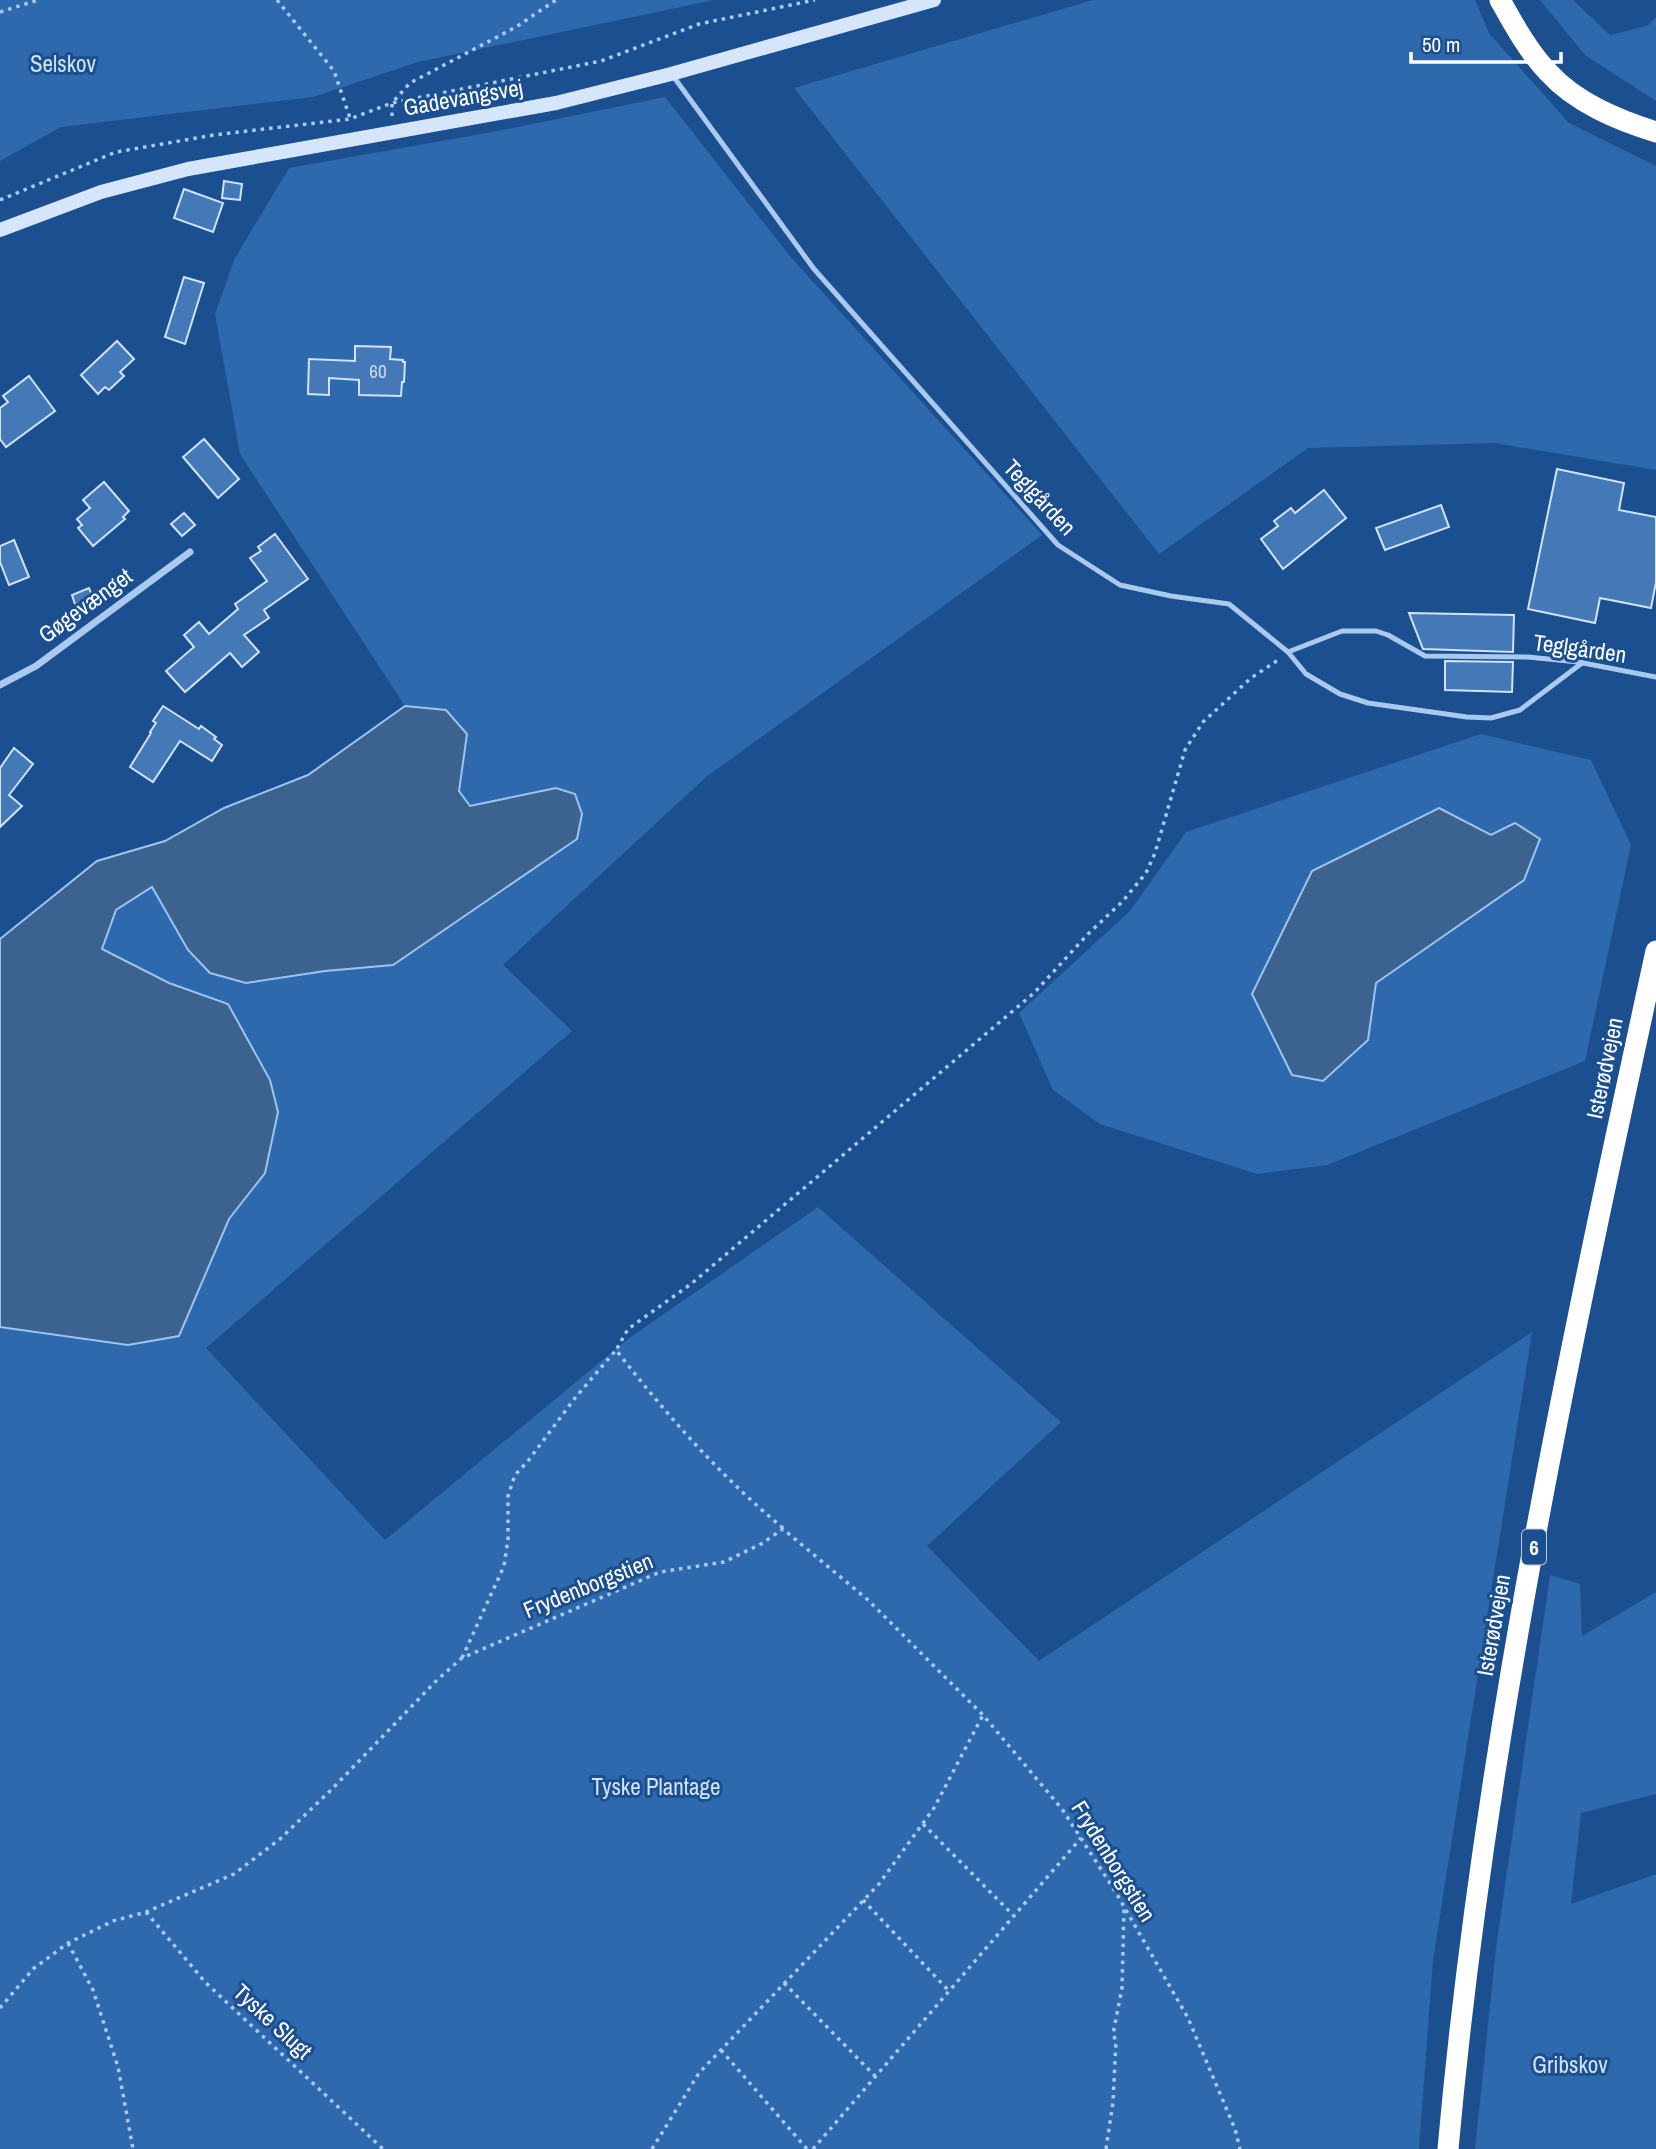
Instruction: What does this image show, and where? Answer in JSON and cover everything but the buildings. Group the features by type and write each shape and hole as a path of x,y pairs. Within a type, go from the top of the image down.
{"highway":[{"path":"1500,0 1522,39 1549,74 1579,98 1619,120 1656,132"},
{"name":"Isterødvejen","path":"1448,2149 1457,2043 1493,1775 1555,1426 1656,951"}],"street":[{"name":"Gadevangsvej","path":"0,230 101,192 188,169 556,103 671,74 934,0"},
{"name":"Gøgevænget","path":"0,685 36,666 190,552"}],"lane":[{"name":"Teglgården","path":"671,74 814,269 1058,545 1120,585 1229,604 1288,652 1342,631 1376,631 1424,656 1528,657 1582,663 1656,677"},
{"path":"1288,652 1306,674 1339,694 1368,703 1491,718 1520,710 1582,663"}],"path":[{"path":"0,12 38,0"},
{"path":"277,0 334,71 355,139"},
{"path":"391,133 392,103 410,83 516,27 556,0"},
{"path":"0,200 116,152 214,135 350,119 392,103 601,61 699,24 815,0"},
{"path":"462,1658 504,1566 508,1539 508,1496 514,1475 616,1350 628,1329 691,1284 1034,993 1122,902 1146,873 1155,853 1185,750 1203,722 1251,678 1288,652"},
{"path":"616,1350 657,1404 711,1462 783,1529"},
{"name":"Frydenborgstien","path":"0,2008 33,1969 68,1942 113,1921 146,1912 234,1874 280,1839 462,1658 660,1572 724,1562 761,1544 783,1529 868,1600 983,1715 1062,1808 1188,2018 1235,2129 1240,2149"},
{"path":"652,2149 699,2073 879,1884 934,1808 983,1715"},
{"path":"923,1824 1013,1915"},
{"path":"813,2149 1081,1838"},
{"path":"863,1900 948,1990"},
{"path":"1106,2149 1113,2102 1116,2041 1113,2034 1122,1988 1124,1908"},
{"name":"Tyske Slugt","path":"146,1912 205,1982 383,2149"},
{"path":"68,1942 93,1990 118,2067 133,2149"},
{"path":"784,1983 875,2076"},
{"path":"721,2050 807,2149"}],"green space":[{"name":"Selskov","path":"0,0 714,0 418,62 313,97 61,127 0,161"},
{"path":"1093,0 1475,0 1489,33 1569,123 1656,166 1656,470 1495,443 1308,448 1159,554 794,88"},
{"path":"1540,0 1573,0 1610,35 1647,26 1656,17 1656,101 1585,55"},
{"name":"Tyske Plantage","path":"665,97 789,255 1042,535 706,777 503,965 572,1031 206,1348 385,1540 628,1339 818,1207 1061,1422 927,1546 1039,1661 1532,1332 1433,1960 1419,2149 0,2149 0,1327 128,1345 179,1336 229,1219 265,1173 228,1005 169,983 101,949 116,909 152,887 188,951 325,971 393,965 556,788 470,806 459,792 467,734 446,710 405,706 240,454 215,314 235,258 289,168 498,131"},
{"path":"1481,734 1591,760 1631,845 1585,1061 1327,1165 1257,1174 1100,1124 1053,1090 1019,1013 1130,911 1186,832","holes":["1439,808 1492,835 1524,880 1376,983"]},
{"name":"Gribskov","path":"1550,1575 1580,1584 1582,1636 1656,1592 1656,1794 1581,1813 1571,1904 1656,1874 1656,2149 1475,2149 1496,1948"}],"shaded area":[{"path":"405,706 446,710 467,734 459,791 470,806 556,788 575,794 582,814 577,839 393,965 325,971 246,983 210,973 188,950 152,887 116,910 102,949 169,983 228,1004 270,1080 278,1112 265,1173 229,1219 179,1336 128,1345 0,1327 0,939 97,861 165,841 224,808 308,775"},
{"path":"1439,808 1491,835 1515,823 1540,839 1524,880 1376,983 1368,1040 1323,1081 1292,1075 1252,994 1312,871"}]}
